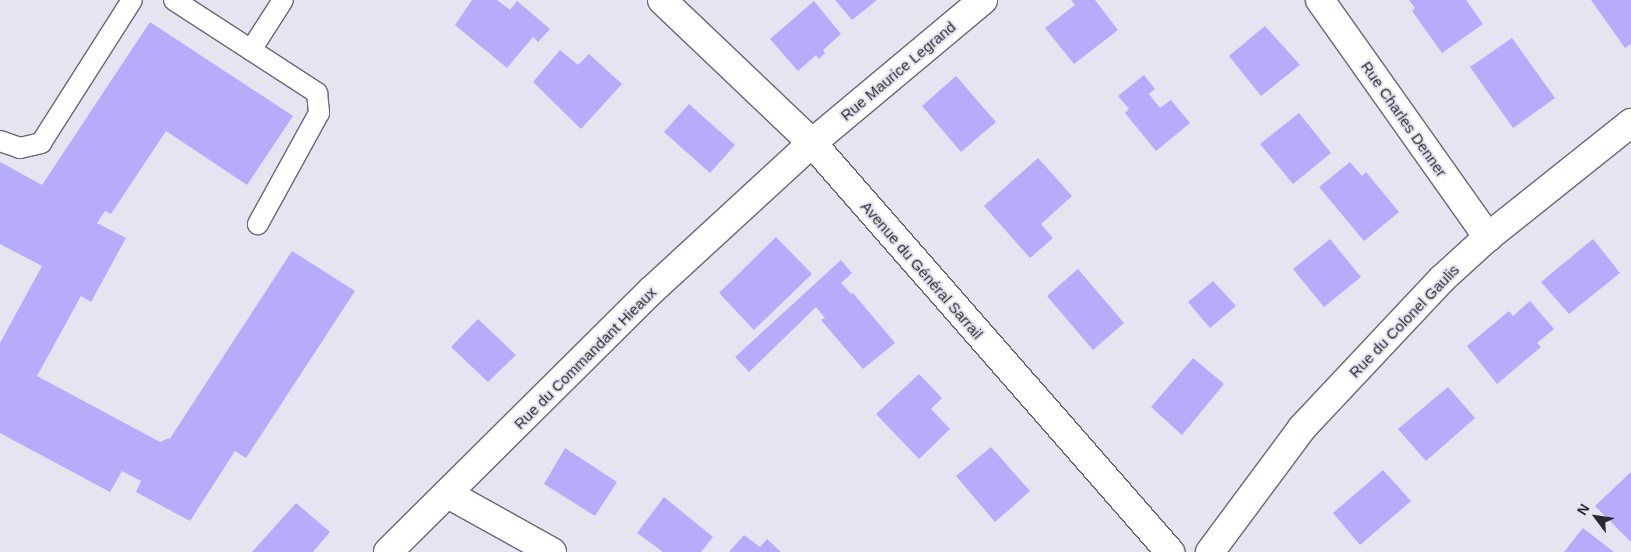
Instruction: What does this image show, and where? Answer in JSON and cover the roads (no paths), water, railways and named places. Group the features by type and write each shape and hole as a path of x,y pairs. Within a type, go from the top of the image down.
{"street":[{"name":"Avenue du Général Sarrail","path":"662,0 812,143 1170,552"},
{"name":"Rue Maurice Legrand","path":"812,143 983,0"},
{"name":"Rue Charles Denner","path":"1320,0 1488,237"},
{"name":"Rue du Colonel Gaulis","path":"1210,552 1302,428 1442,278 1488,237 1631,123"},
{"name":"Rue du Commandant Hieaux","path":"388,552 652,290 812,143"},
{"path":"448,494 552,552"}],"lane":[{"path":"0,141 20,148 41,143 132,0"},
{"path":"174,0 317,92 319,113 258,224"},
{"path":"251,50 283,0"}]}
